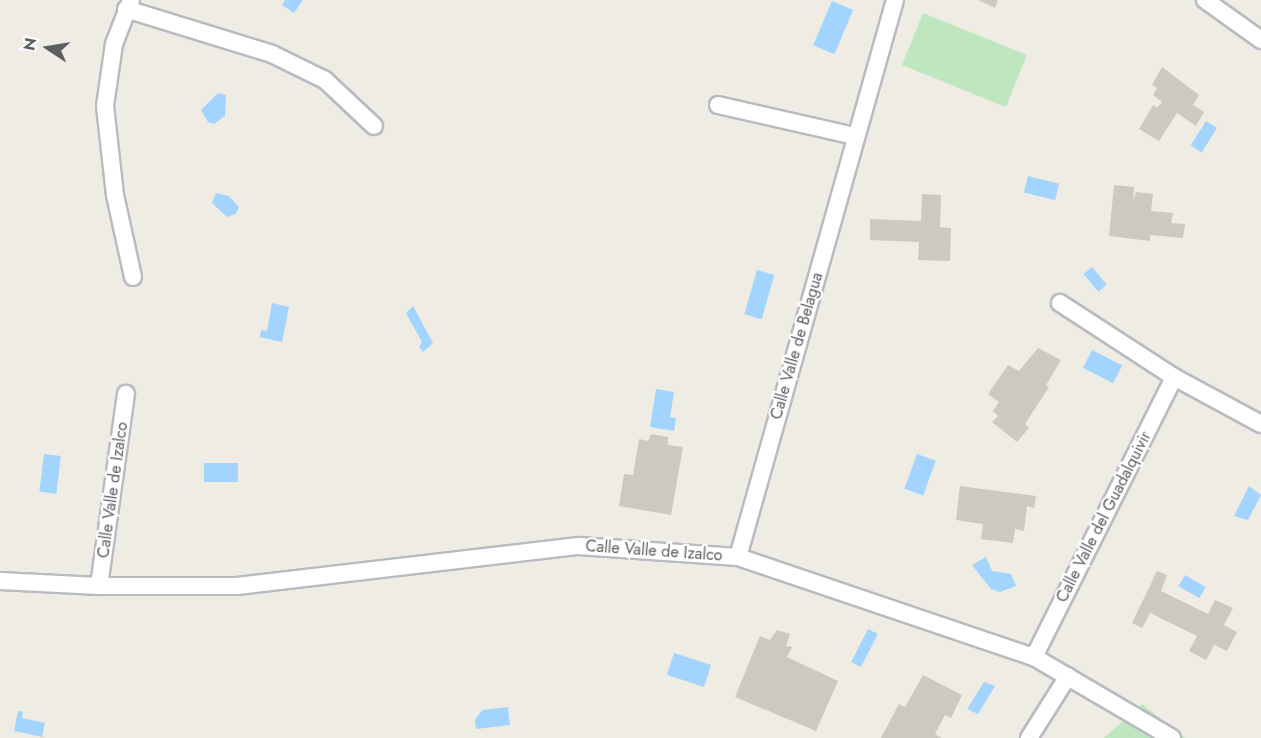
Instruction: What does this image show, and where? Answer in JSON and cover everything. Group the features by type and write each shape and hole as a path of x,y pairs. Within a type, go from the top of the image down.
{"street":[{"name":"Calle Valle de Belagua","path":"738,557 855,136 896,0"},
{"path":"1205,0 1261,40"},
{"path":"133,277 115,195 105,106 114,44 128,5 272,54 325,80 374,126"},
{"path":"718,105 855,136"},
{"path":"1060,303 1174,377 1261,424"},
{"name":"Calle Valle del Guadalquivir","path":"1034,657 1174,377"},
{"name":"Calle Valle de Izalco","path":"99,586 126,394"},
{"name":"Calle Valle de Izalco","path":"0,580 99,586 237,585 579,546 738,557 1034,657 1172,738"},
{"path":"1029,738 1068,676"}],"green space":[{"path":"923,13 1027,55 1006,107 902,65"},
{"path":"1142,704 1185,738 1104,738"}],"water":[{"path":"285,0 303,0 294,13 282,5"},
{"path":"832,1 853,10 834,54 813,45"},
{"path":"218,93 226,95 225,116 214,124 208,122 201,110"},
{"path":"1206,121 1217,128 1202,152 1191,146"},
{"path":"1028,176 1059,184 1055,200 1024,192"},
{"path":"216,193 229,196 239,207 236,214 227,217 212,203"},
{"path":"1092,267 1107,285 1098,292 1084,274"},
{"path":"757,270 774,275 762,319 744,314"},
{"path":"272,303 289,307 282,342 260,337 261,330 267,331"},
{"path":"413,306 433,343 423,352 419,347 422,342 406,313"},
{"path":"1092,350 1122,365 1113,383 1083,368"},
{"path":"656,389 674,392 670,417 676,418 674,431 650,427"},
{"path":"44,454 61,456 56,494 39,492"},
{"path":"917,454 936,461 923,496 904,489"},
{"path":"204,463 238,463 238,482 204,482"},
{"path":"1249,486 1261,495 1248,520 1234,516"},
{"path":"986,557 992,571 1011,574 1016,586 1000,592 991,589 972,565"},
{"path":"1185,575 1206,587 1199,598 1178,586"},
{"path":"868,629 878,634 861,667 851,662"},
{"path":"674,653 711,665 704,687 667,675"},
{"path":"984,682 995,686 978,714 967,709"},
{"path":"508,707 510,725 476,729 475,720 482,710"},
{"path":"18,711 23,712 22,718 45,723 42,737 14,731"}],"building":[{"path":"978,0 998,0 995,8"},
{"path":"1162,67 1199,95 1193,105 1204,112 1196,126 1177,113 1159,141 1139,129 1153,105 1157,108 1162,102 1153,95 1157,88 1152,85"},
{"path":"1114,185 1134,187 1133,201 1136,192 1153,194 1151,211 1173,213 1171,223 1185,224 1183,238 1150,235 1150,241 1109,236"},
{"path":"922,194 941,195 940,227 951,228 950,261 918,260 919,242 870,240 870,219 921,221"},
{"path":"1038,348 1061,360 1046,385 1049,387 1025,424 1029,428 1017,442 992,422 998,416 993,411 999,402 988,394 1008,365 1019,371"},
{"path":"651,434 668,437 668,445 683,447 671,515 619,506 624,474 633,475 639,439 648,441"},
{"path":"960,486 1036,496 1034,508 1027,506 1024,531 1015,529 1013,543 981,539 983,524 956,520"},
{"path":"1157,571 1167,575 1161,591 1208,614 1215,600 1233,608 1224,625 1237,632 1227,651 1214,645 1206,660 1189,651 1197,636 1150,613 1142,628 1132,623"},
{"path":"777,630 790,634 786,646 792,647 787,657 838,681 816,731 735,697 760,636 770,640"},
{"path":"923,675 962,695 951,718 945,715 935,734 942,738 881,738 899,704 905,707"}]}
